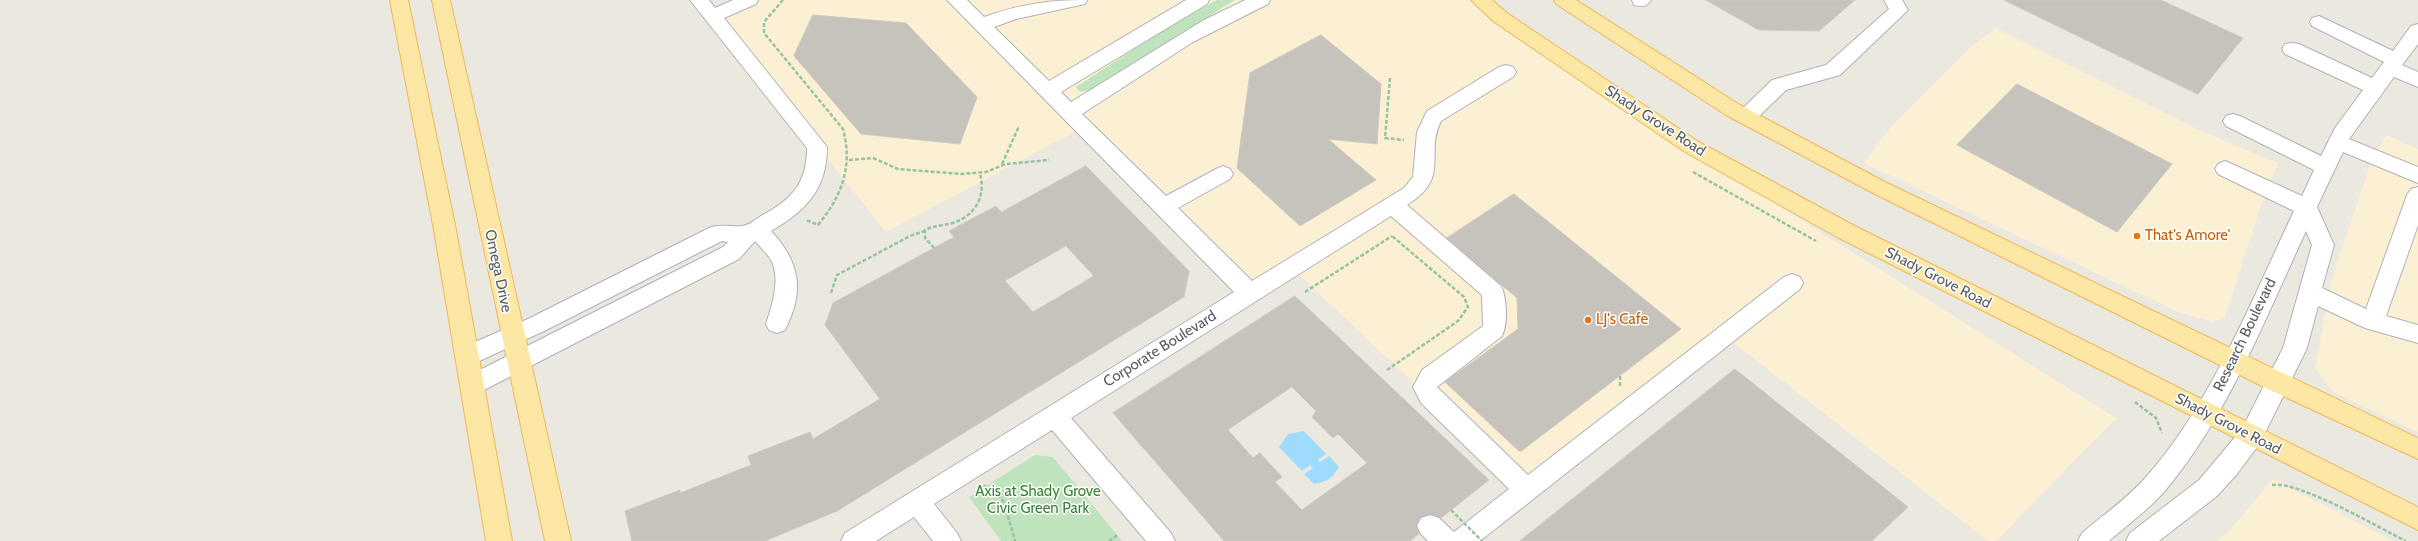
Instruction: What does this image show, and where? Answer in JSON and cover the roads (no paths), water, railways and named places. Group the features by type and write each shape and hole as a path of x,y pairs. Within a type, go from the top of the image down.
{"main road":[{"path":"399,0 445,230 500,541"},
{"name":"Omega Drive","path":"441,0 517,363 558,541"},
{"name":"Shady Grove Road","path":"1480,0 1500,17 1692,146 1845,231 2418,519"},
{"path":"1563,0 1746,117 1878,187 2276,382 2418,449"}],"street":[{"path":"472,385 731,253 752,232 799,200 811,184 818,165 817,147 699,0"},
{"path":"713,16 749,0"},
{"path":"956,0 1250,293"},
{"path":"982,25 1012,14 1078,0"},
{"path":"1048,91 1200,0"},
{"path":"1069,113 1182,40 1237,10 1261,0"},
{"path":"1746,117 1779,85 1833,70 1899,10 1893,0"},
{"path":"2319,22 2393,63 2418,80"},
{"name":"Research Boulevard","path":"2091,541 2154,486 2186,446 2234,361 2342,132 2418,30"},
{"path":"2292,49 2375,88"},
{"name":"Corporate Boulevard","path":"854,541 917,500 1410,193 1422,179 1426,163 1426,128 1434,116 1506,72"},
{"path":"2233,121 2325,167"},
{"path":"2338,142 2418,175"},
{"path":"2138,541 2208,488 2251,436 2276,382 2295,348 2323,245 2307,208 2225,169"},
{"path":"1163,207 1223,174"},
{"path":"2373,322 2412,230 2418,195"},
{"path":"1393,204 1492,289 1494,294 1494,330 1430,377 1426,382 1426,392 1527,490"},
{"path":"467,356 512,336 719,233 752,232 780,256 786,271 783,306 777,324"},
{"path":"1461,541 1792,284"},
{"path":"2309,292 2373,322 2418,334"},
{"path":"1054,415 1162,541"},
{"path":"917,500 948,541"}],"water":[{"path":"1304,431 1326,454 1318,460 1320,462 1329,456 1339,467 1329,479 1314,484 1304,474 1313,468 1310,465 1302,471 1279,447 1288,434"}],"place":[{"name":"That's Amore'","path":"2137,236"},
{"name":"LJ's Cafe","path":"1588,320"}],"park label":[{"name":"Axis at Shady Grove Civic Green Park","path":"1038,500"}]}
